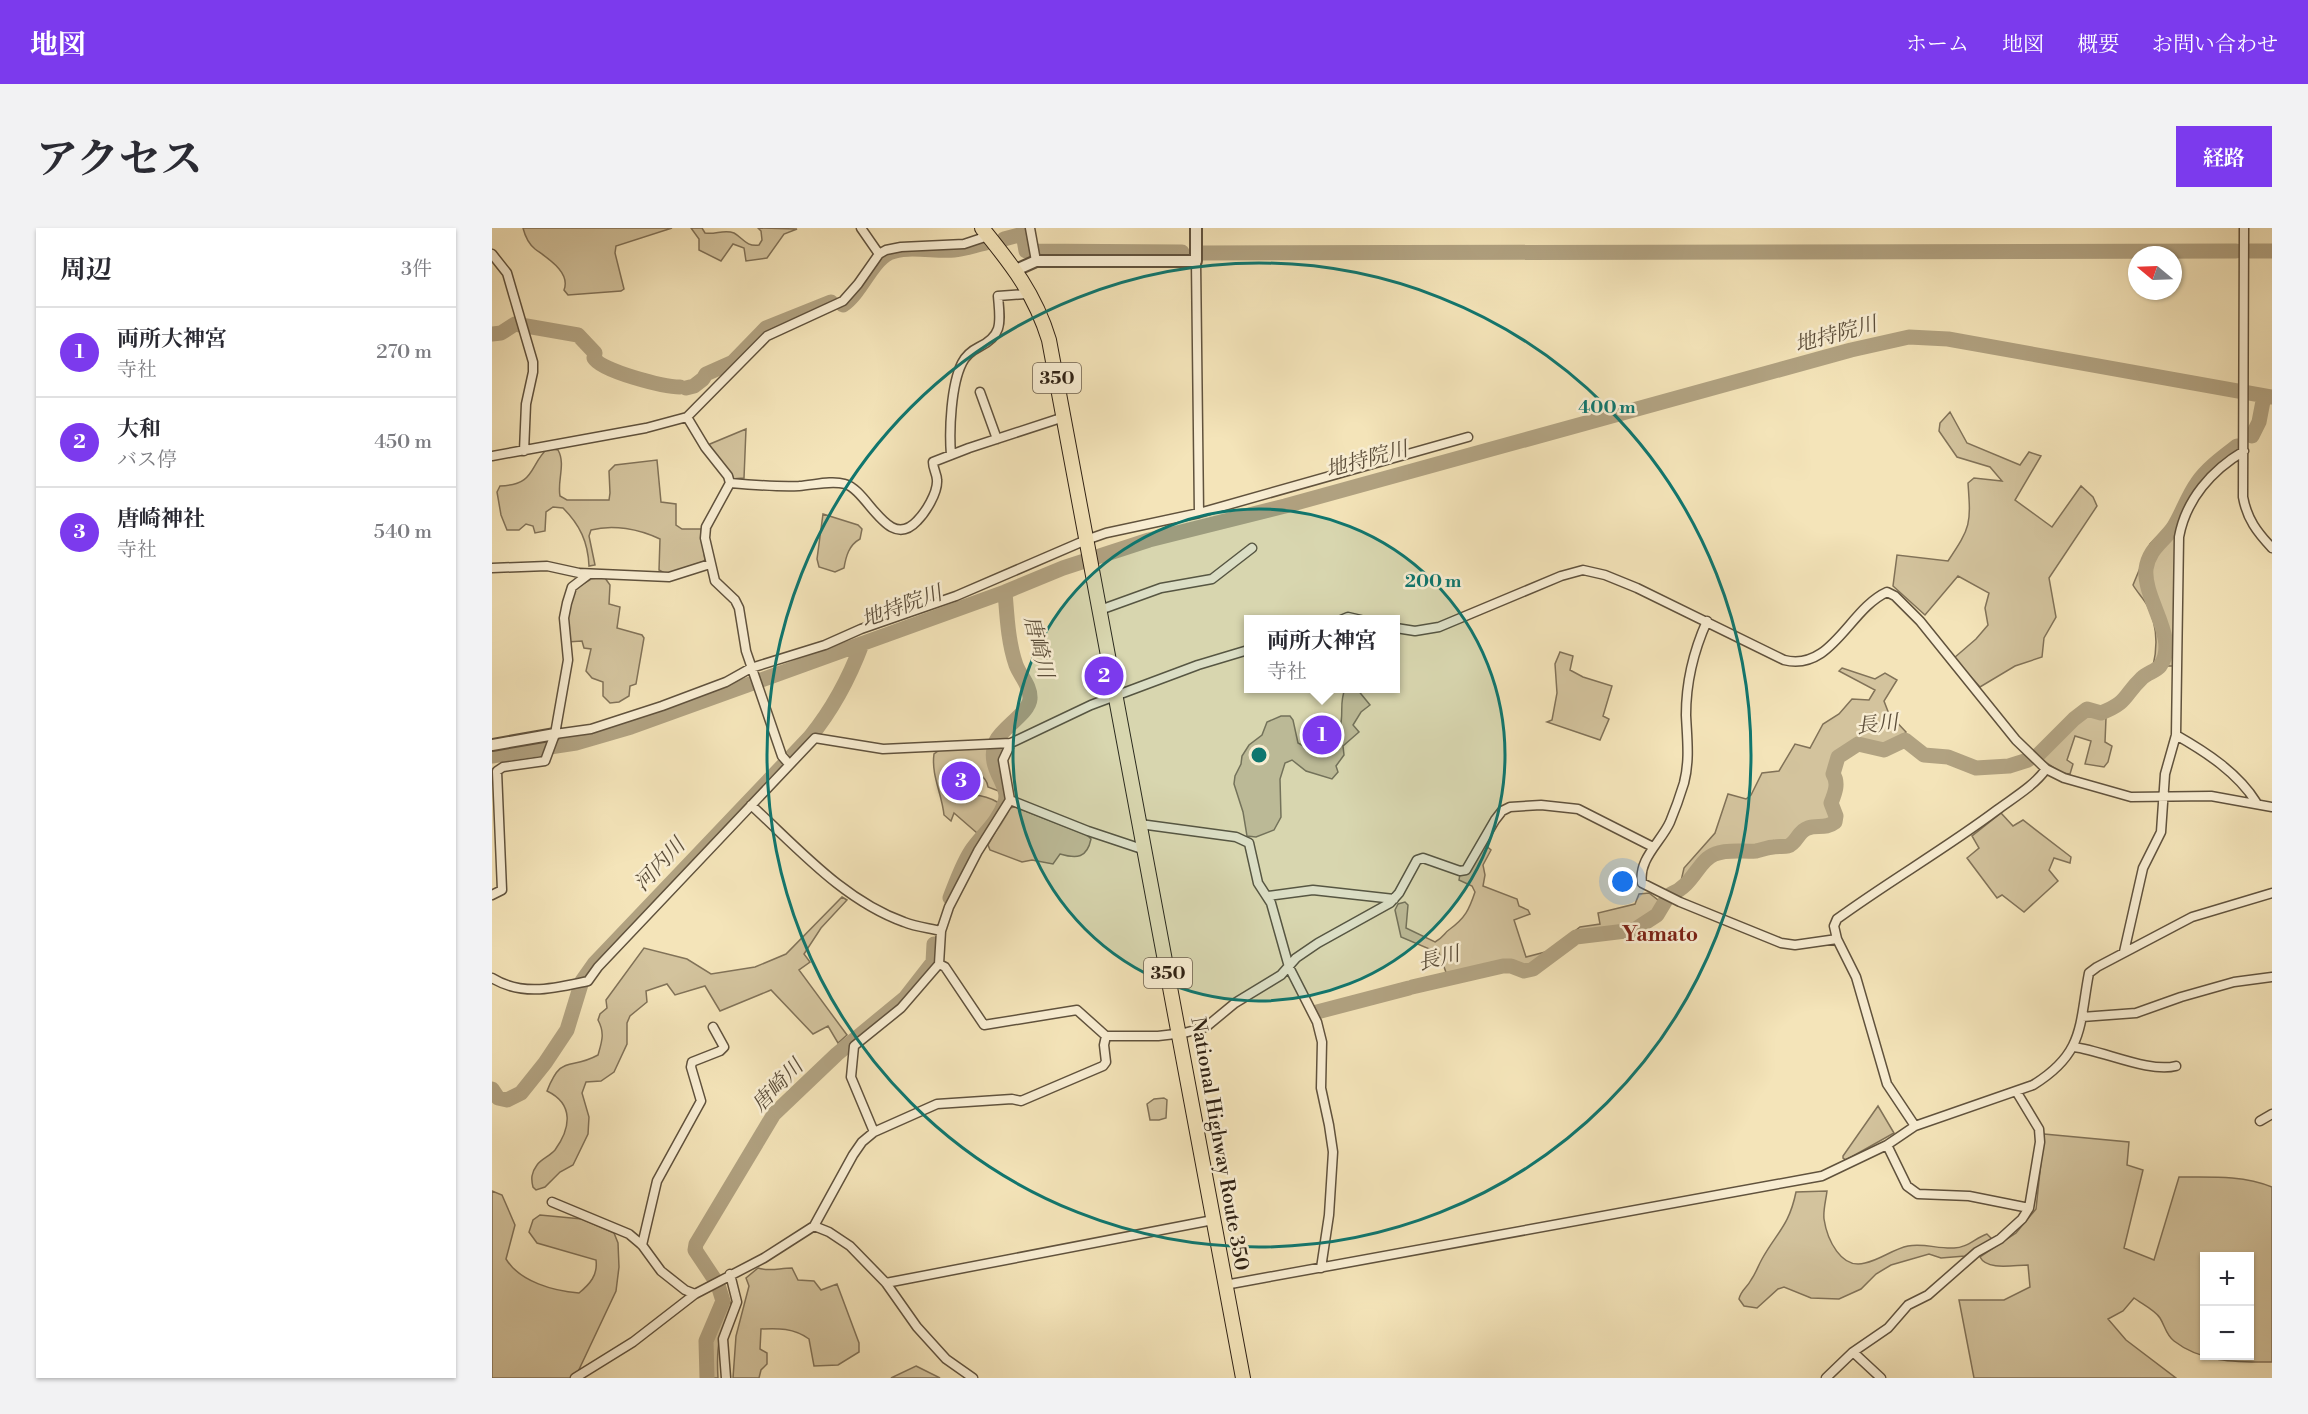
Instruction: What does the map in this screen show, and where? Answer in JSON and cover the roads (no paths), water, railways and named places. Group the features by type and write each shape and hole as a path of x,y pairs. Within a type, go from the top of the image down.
{"highway":[{"name":"National Highway Route 350","path":"985,232 1016,270 1029,291 1041,314 1049,340 1243,1378"}],"street":[{"path":"861,228 879,254"},
{"path":"1030,228 1035,255"},
{"path":"1196,228 1198,513"},
{"path":"2244,228 2243,497 2246,510 2257,532 2272,548"},
{"path":"492,456 646,428 687,417 767,336 843,302 879,254 901,247 964,244 985,232"},
{"path":"492,254 507,273 533,362 526,404 524,451"},
{"path":"1016,270 1035,255 1196,261"},
{"path":"951,455 955,387 962,363 969,352 994,338 999,326 998,296 1026,294 1029,291"},
{"path":"980,392 997,439"},
{"path":"687,417 705,447 728,476 730,483 706,527 705,538 710,564 715,581 735,600 739,608 743,639 752,671 782,756 789,764"},
{"path":"730,483 799,486 847,484 859,492 883,521 897,530 906,529 920,518 936,489 938,481 933,462 1064,417"},
{"path":"492,745 591,729 652,709 825,645 853,632 956,596 1087,543 1106,533 1198,513 1468,438"},
{"path":"2124,952 2143,867 2161,831 2162,797 2167,760 2176,735 2179,537 2182,524 2198,491 2206,481 2229,460 2244,451"},
{"path":"1100,610 1161,588 1212,579 1252,548"},
{"path":"492,568 547,566 589,574 669,577 710,564"},
{"path":"1400,629 1415,631 1439,627 1561,576 1583,570 1605,575 1636,588 1784,660 1800,661 1819,656 1827,650 1868,603 1887,592 1902,602 1920,621 2016,740 2046,769 2064,778 2131,797 2211,796 2256,802 2272,807"},
{"path":"492,895 502,890 497,771 503,767 545,761 555,734 568,660 564,618 567,603 572,587 589,574"},
{"path":"1707,621 1688,686 1688,766 1684,783 1670,823 1648,855 1641,878 1642,883 1649,888 1781,943 1794,945 1837,939"},
{"path":"492,978 510,986 535,991 557,989 582,982 815,738 874,748 1011,743 1065,716 1198,665 1244,651"},
{"path":"2176,735 2213,757 2250,793 2256,802"},
{"path":"874,1132 851,1077 854,1046 901,1008 939,964 940,931 963,877 1010,800 1003,760 1011,743"},
{"path":"1915,1126 1887,1084 1856,977 1837,939 1834,926 1837,919 1880,888 1974,827 2016,796 2046,769"},
{"path":"1010,800 1088,831 1145,850"},
{"path":"751,805 843,888 889,916 907,924 940,931"},
{"path":"939,964 945,967 984,1025 1077,1010 1106,1036 1179,1034 1206,1027 1235,1003 1273,981 1296,958 1318,943 1380,909 1394,898 1417,860 1422,858 1460,871 1466,870 1495,820 1502,811 1510,807 1541,805 1578,809 1653,847"},
{"path":"1140,824 1244,840 1249,843 1258,883 1268,896 1289,967 1317,1022 1322,1042 1321,1088 1329,1125 1332,1163 1329,1215 1321,1268"},
{"path":"1268,896 1313,890 1394,898"},
{"path":"1225,1285 1822,1176 1887,1145 1915,1126 2016,1091 2044,1078 2074,1047 2082,1017 2089,973 2192,917 2272,893"},
{"path":"2082,1017 2136,1013 2234,982 2272,977"},
{"path":"642,1245 657,1181 701,1101 691,1067 692,1062 720,1051 724,1047 712,1027"},
{"path":"575,1378 633,1342 695,1294 764,1258 814,1226 854,1155 862,1143 874,1132 937,1104 1012,1099 1021,1101 1045,1092 1103,1066 1106,1062 1104,1045 1106,1036"},
{"path":"2074,1047 2102,1052 2154,1067 2176,1066"},
{"path":"1826,1378 1854,1352 1887,1328 1908,1305 1928,1295 1977,1252 2000,1239 2022,1219 2029,1208 2040,1136 2031,1112 2016,1091"},
{"path":"2260,1121 2272,1114"},
{"path":"1887,1145 1907,1186 1918,1194 1969,1196 2029,1208"},
{"path":"552,1202 629,1234 642,1245 661,1271 695,1294"},
{"path":"886,1283 1213,1220"},
{"path":"814,1226 829,1232 850,1246 886,1283 918,1327 946,1359 973,1378"},
{"path":"726,1378 723,1339 737,1302 730,1274"},
{"path":"1854,1352 1881,1378"}],"waterway":[{"path":"1004,239 1023,234 1026,251 1182,252"},
{"path":"843,305 877,263 889,253 904,249 954,250 986,243"},
{"path":"1203,253 2236,251"},
{"path":"2250,251 2272,251"},
{"path":"686,388 694,386 706,374 733,362 766,328 831,302"},
{"path":"492,334 501,333 515,324 578,335 595,353 594,358 608,368 648,381 680,387"},
{"name":"地持院川","path":"492,756 576,743 631,727 1005,592 1063,568 1149,540 1285,506 1851,350 1909,337 1948,339 2272,397"},
{"name":"長川","path":"2252,436 2259,422 2264,396"},
{"name":"長川","path":"2038,755 2087,709 2101,713 2117,705 2142,678 2160,666 2165,655 2166,644 2147,581 2146,569 2150,556 2173,528 2201,478 2237,446"},
{"name":"唐崎川","path":"950,898 968,856 994,823 1005,802 1005,789 994,760 993,751 996,741 1004,730 1021,715 1030,699 1029,690 1016,665 1011,647 1005,592"},
{"name":"河内川","path":"492,1089 498,1098 507,1100 521,1093 567,1030 582,981 594,964 810,737 840,692 862,644"},
{"name":"長川","path":"1671,894 1685,885 1704,862 1715,854 1788,846 1805,830 1835,822 1836,816 1831,803 1836,788 1833,774 1838,757 1858,744 1884,750 1905,740 1924,755 1948,757 1976,768 2009,766 2028,760"},
{"name":"長川","path":"1412,987 1503,966 1511,966 1524,971 1533,969 1576,937 1634,930 1657,915 1666,900"},
{"name":"唐崎川","path":"715,1280 695,1250 696,1244 774,1114 837,1054 905,998 933,962 934,944"},
{"name":"長川","path":"1317,1012 1409,988"},
{"name":"唐崎川","path":"707,1378 706,1341 723,1301 718,1285"}],"place":[{"name":"大和","path":"1104,676"},
{"name":"両所大神宮","path":"1322,735"},
{"name":"唐崎神社","path":"961,781"}],"district":[{"name":"Yamato","path":"1660,935"}]}
